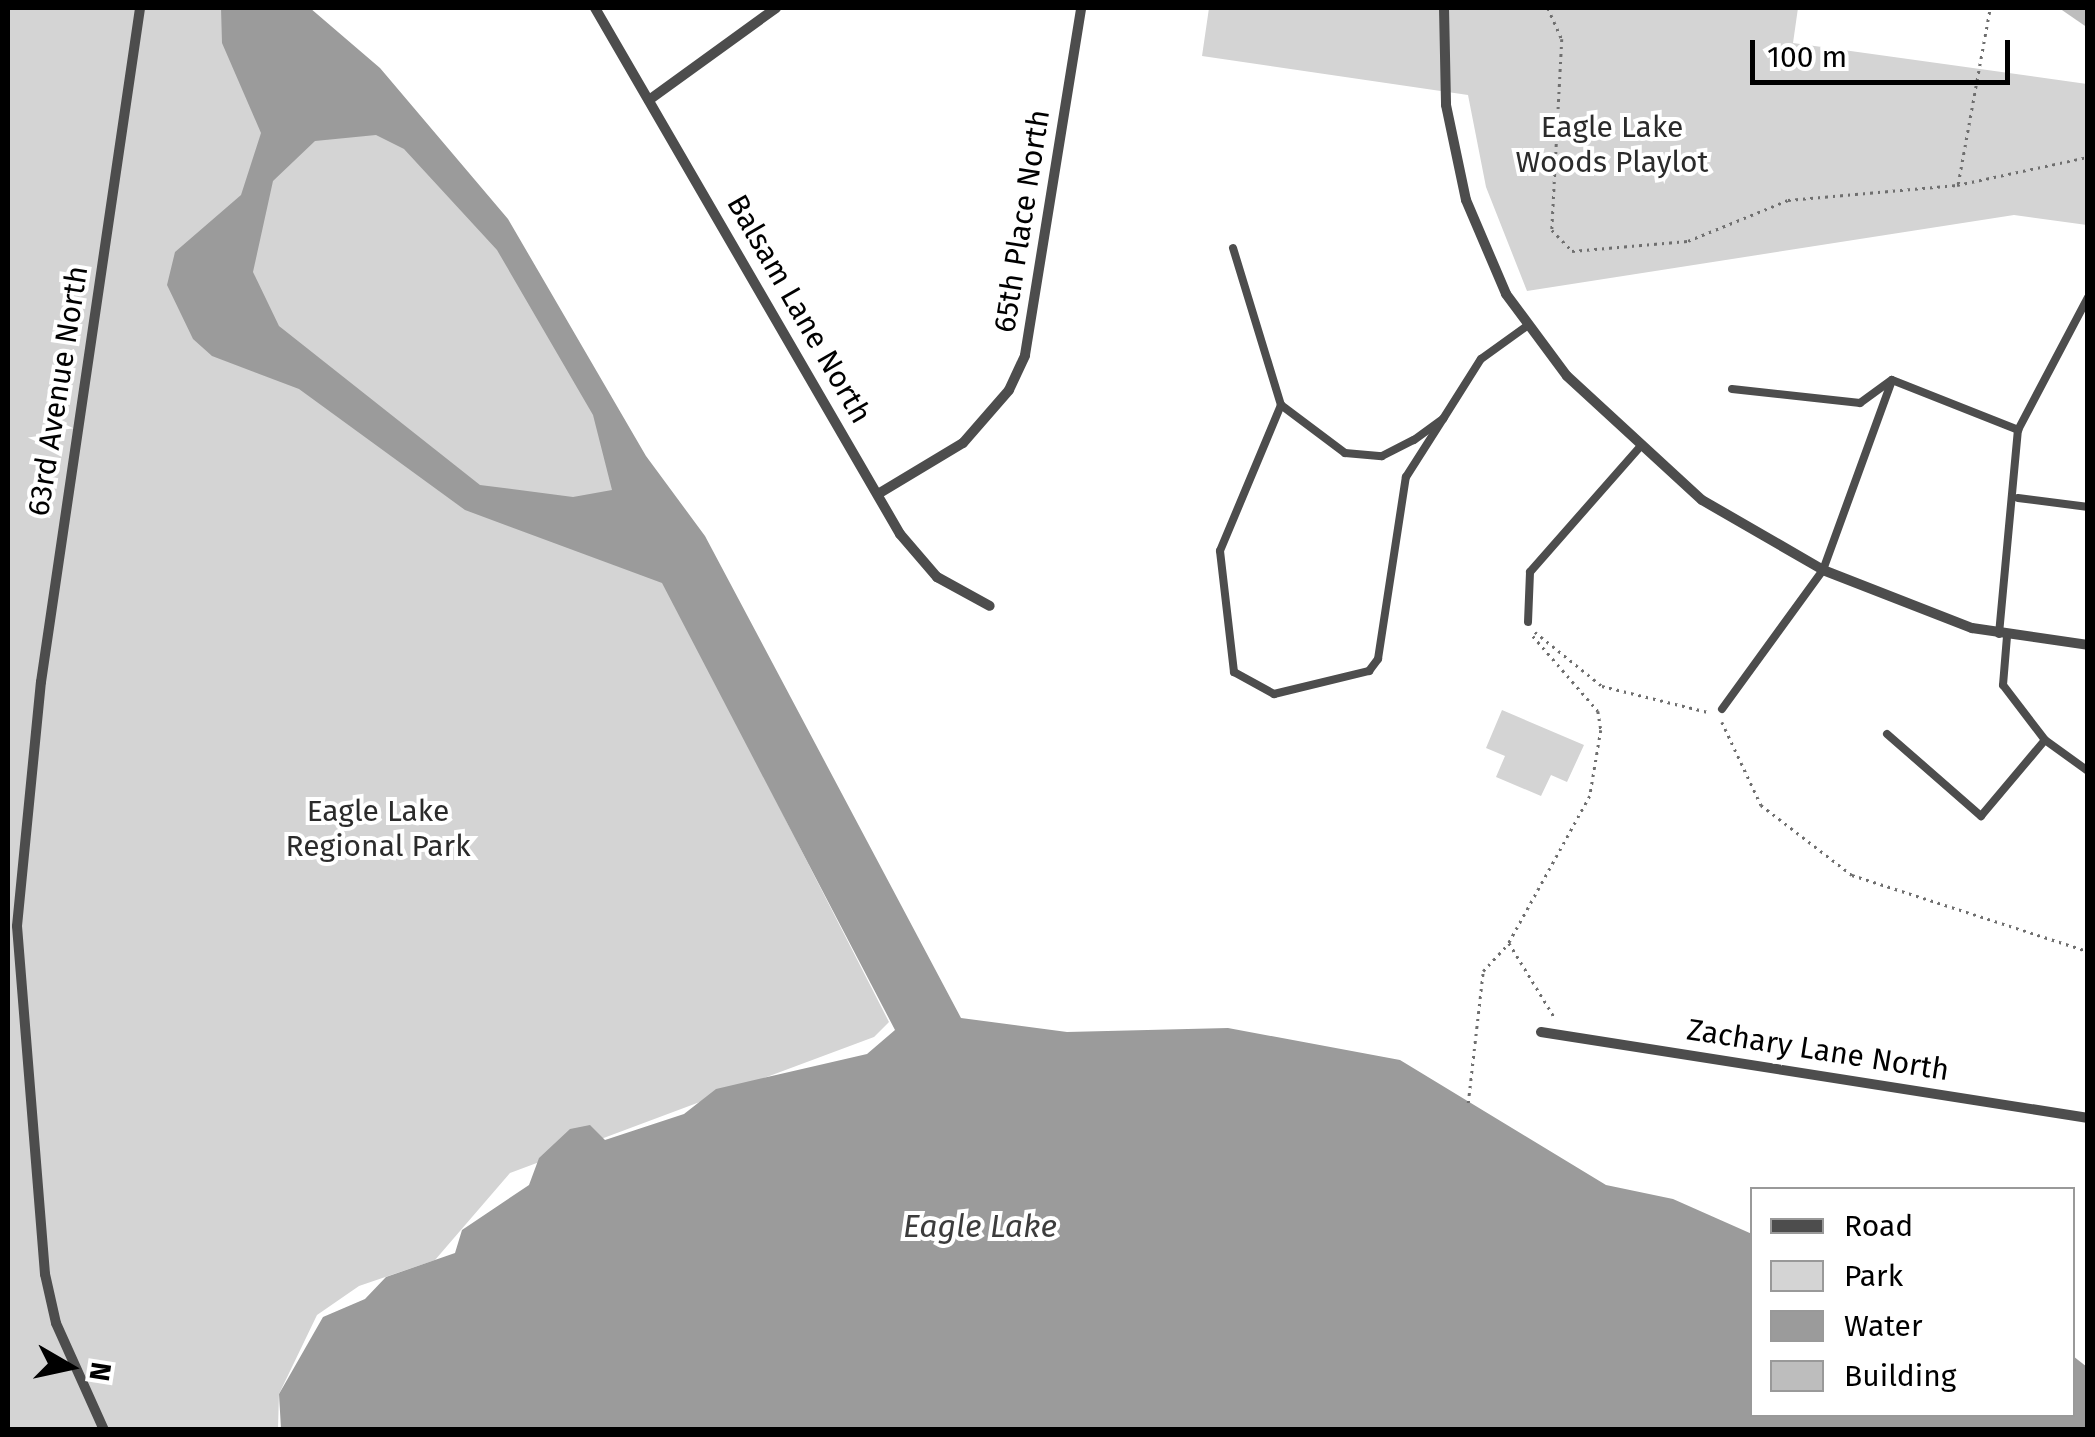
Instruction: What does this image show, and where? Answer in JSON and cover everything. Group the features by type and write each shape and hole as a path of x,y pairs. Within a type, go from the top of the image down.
{"street":[{"name":"63rd Avenue North","path":"104,1430 56,1323 45,1274 17,926 46,643 140,8"},
{"name":"Balsam Lane North","path":"595,8 916,558 990,606"},
{"path":"649,100 776,8"},
{"name":"65th Place North","path":"878,494 963,443 1009,390 1026,355 1081,8"},
{"path":"1444,8 1446,105 1466,200 1527,326 1640,447 1702,500 1823,570 2003,635 2088,645"},
{"name":"Zachary Lane North","path":"1541,1032 2088,1118"}],"lane":[{"path":"1233,248 1282,405 1296,425 1345,453 1382,456 1443,419"},
{"path":"2088,297 2018,430 2018,498 2003,635 2003,685 2044,740 2088,771"},
{"path":"1282,405 1220,551 1234,672 1274,694 1369,671 1378,659 1406,477 1481,359 1527,326"},
{"path":"1892,380 2018,430"},
{"path":"1732,389 1860,403 1892,380"},
{"path":"1720,714 1823,570 1892,380"},
{"path":"1528,622 1530,572 1640,447"},
{"path":"2018,498 2088,507"},
{"path":"1887,734 1982,816 2044,740"}],"path":[{"path":"1548,8 1562,39 1552,230 1572,251 1688,242 1788,200 1958,185 2088,157"},
{"path":"1958,185 1990,8"},
{"path":"1528,622 1551,652 1602,686 1692,703 1720,714 1760,805 1852,875 2088,951"},
{"path":"1468,1103 1483,972 1509,942 1561,857 1601,757 1598,711 1543,657 1528,622"},
{"path":"1509,942 1553,1004 1557,1034"}],"green space":[{"name":"Eagle Lake Regional Park","path":"8,8 289,8 522,275 647,493 674,601 889,1022 874,1037 510,1173 435,1260 359,1286 317,1315 279,1394 278,1429 8,1430"},
{"name":"Eagle Lake Woods Playlot","path":"1209,8 1798,8 1793,43 2087,84 2087,225 2014,215 1527,291 1486,187 1468,95 1202,56"},
{"path":"1502,710 1584,745 1567,782 1551,775 1541,796 1496,777 1505,756 1486,748"}],"water":[{"name":"Eagle Lake","path":"221,8 310,8 380,68 508,219 646,456 705,536 961,1018 1067,1032 1228,1028 1400,1060 1606,1185 1673,1199 1750,1233 1750,1417 2075,1417 2075,1358 2087,1367 2087,1429 281,1429 279,1394 323,1317 365,1299 386,1277 455,1253 462,1230 529,1185 539,1158 570,1129 590,1125 605,1140 684,1114 716,1089 867,1054 895,1030 662,583 465,510 299,389 212,356 193,339 167,285 175,252 241,195 261,133 222,43","holes":["376,135 404,149 497,250 593,415 612,490 573,497 480,485 279,326 253,272 273,181 315,141"]}],"building":[{"path":"2059,8 2088,8 2088,28"}]}
